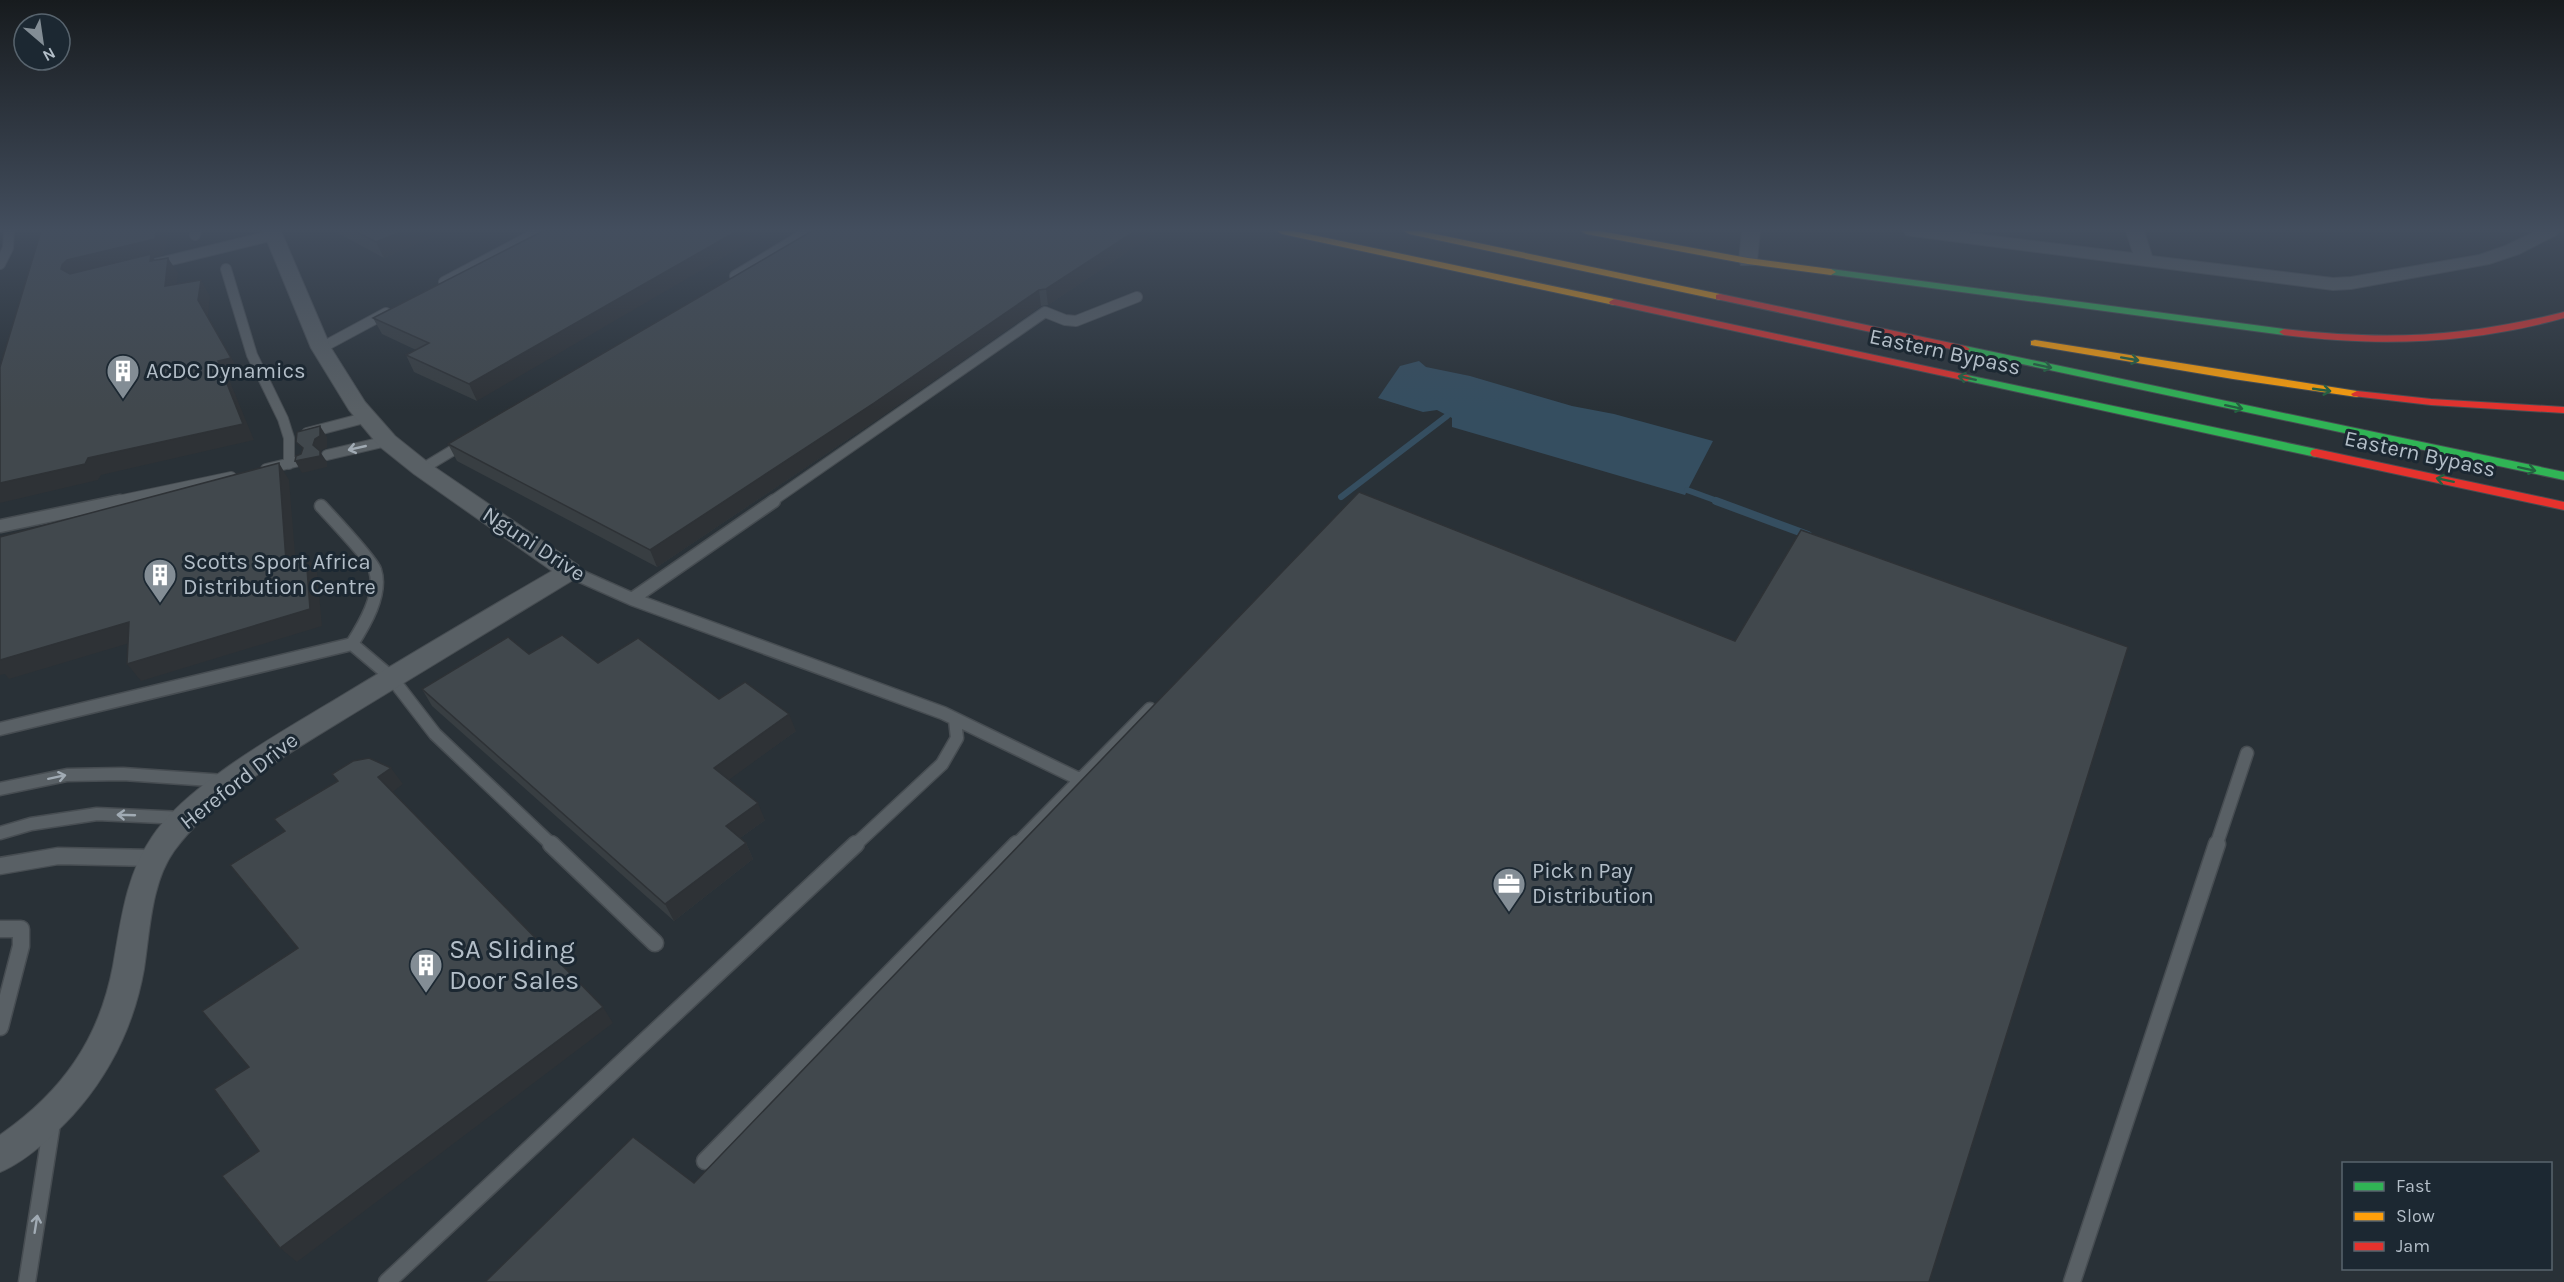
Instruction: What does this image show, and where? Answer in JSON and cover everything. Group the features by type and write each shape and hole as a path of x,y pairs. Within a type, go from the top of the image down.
{"main road":[{"name":"Eastern Bypass","path":"1561,291 2564,506"},
{"name":"Eastern Bypass","path":"1686,291 2564,476"},
{"path":"1746,291 1836,307"},
{"path":"1973,291 2329,338 2387,340 2466,338 2529,326 2564,315"},
{"path":"2023,341 2343,393 2441,403 2564,410"}],"street":[{"name":"Nguni Drive","path":"297,291 321,348 357,405 387,441 422,469 569,571"},
{"name":"Hereford Drive","path":"0,1155 53,1116 104,1047 117,1015 126,982 138,905 154,858 184,818 293,738 569,571"}],"lane":[{"path":"233,291 252,355 283,419 289,438 289,464"},
{"path":"632,599 1045,312 1060,319 1077,321 1123,300 1137,297"},
{"path":"321,348 394,309"},
{"path":"289,438 368,417"},
{"path":"422,469 471,439"},
{"path":"327,455 387,441"},
{"path":"1,526 303,460"},
{"path":"0,729 352,644 365,623 376,595 375,568 321,506"},
{"name":"Nguni Drive","path":"569,571 632,599 943,713 1080,780"},
{"path":"352,644 391,677 435,734 655,943"},
{"path":"705,1161 1159,700"},
{"path":"387,1282 942,764 952,753 958,741 959,729 955,720"},
{"path":"2072,1282 2247,753"},
{"path":"0,789 67,775 123,774 231,782"},
{"path":"0,833 31,824 97,814 184,818"},
{"path":"0,866 57,854 154,858"},
{"path":"0,929 21,929 21,946 0,1027"},
{"path":"27,1282 53,1116"}],"water":[{"path":"1419,361 1426,367 1470,376 1572,406 1614,414 1713,441 1685,495 1452,427 1452,418 1437,410 1423,412 1378,398 1400,366"}],"building":[{"name":"ACDC Dynamics","path":"23,291 199,291 198,300 231,358 218,361 243,424 88,458 85,464 0,483 0,367"},
{"path":"426,291 632,291 469,384 406,355 429,343 373,318"},
{"path":"710,291 1038,291 874,403 650,550 448,444"},
{"path":"320,426 320,436 315,439 313,445 320,451 320,456 295,461 303,448 296,442 297,432"},
{"name":"Scotts Sport Africa Distribution Centre","path":"279,463 286,561 306,555 310,609 127,664 129,622 0,660 0,537"},
{"name":"Pick n Pay Distribution","path":"1359,492 1735,641 1801,530 2128,647 1929,1282 485,1282 633,1137 694,1183"},
{"path":"562,635 598,663 638,638 719,699 745,682 789,714 714,768 758,803 726,826 746,843 665,904 422,689 508,637 529,654"},
{"name":"SA Sliding Door Sales","path":"369,758 391,768 378,777 603,1007 280,1248 222,1176 259,1151 214,1089 249,1067 202,1011 298,948 230,865 285,831 274,819 338,781 332,774 353,761"}],"waterway":[{"path":"1341,497 1447,416"},
{"path":"1687,490 1720,502"},
{"path":"1716,501 1808,535"}],"traffic: fast":[{"path":"1973,291 2284,332"},
{"path":"1965,349 2564,476"},
{"path":"1967,378 2316,453"}],"traffic: slow":[{"path":"1562,291 1614,302"},
{"path":"1691,291 1720,297"},
{"path":"2035,343 2357,394"}],"traffic: jam":[{"path":"1720,297 1965,349"},
{"path":"1614,302 1967,378"},
{"path":"2284,332 2354,339 2425,339 2495,331 2564,315"},
{"path":"2357,394 2431,402 2564,410"},
{"path":"2316,453 2564,506"}],"place":[{"name":"ACDC Dynamics","path":"123,400"},
{"name":"Scotts Sport Africa Distribution Centre","path":"160,604"},
{"name":"Pick n Pay Distribution","path":"1509,913"},
{"name":"SA Sliding Door Sales","path":"426,994"}]}
